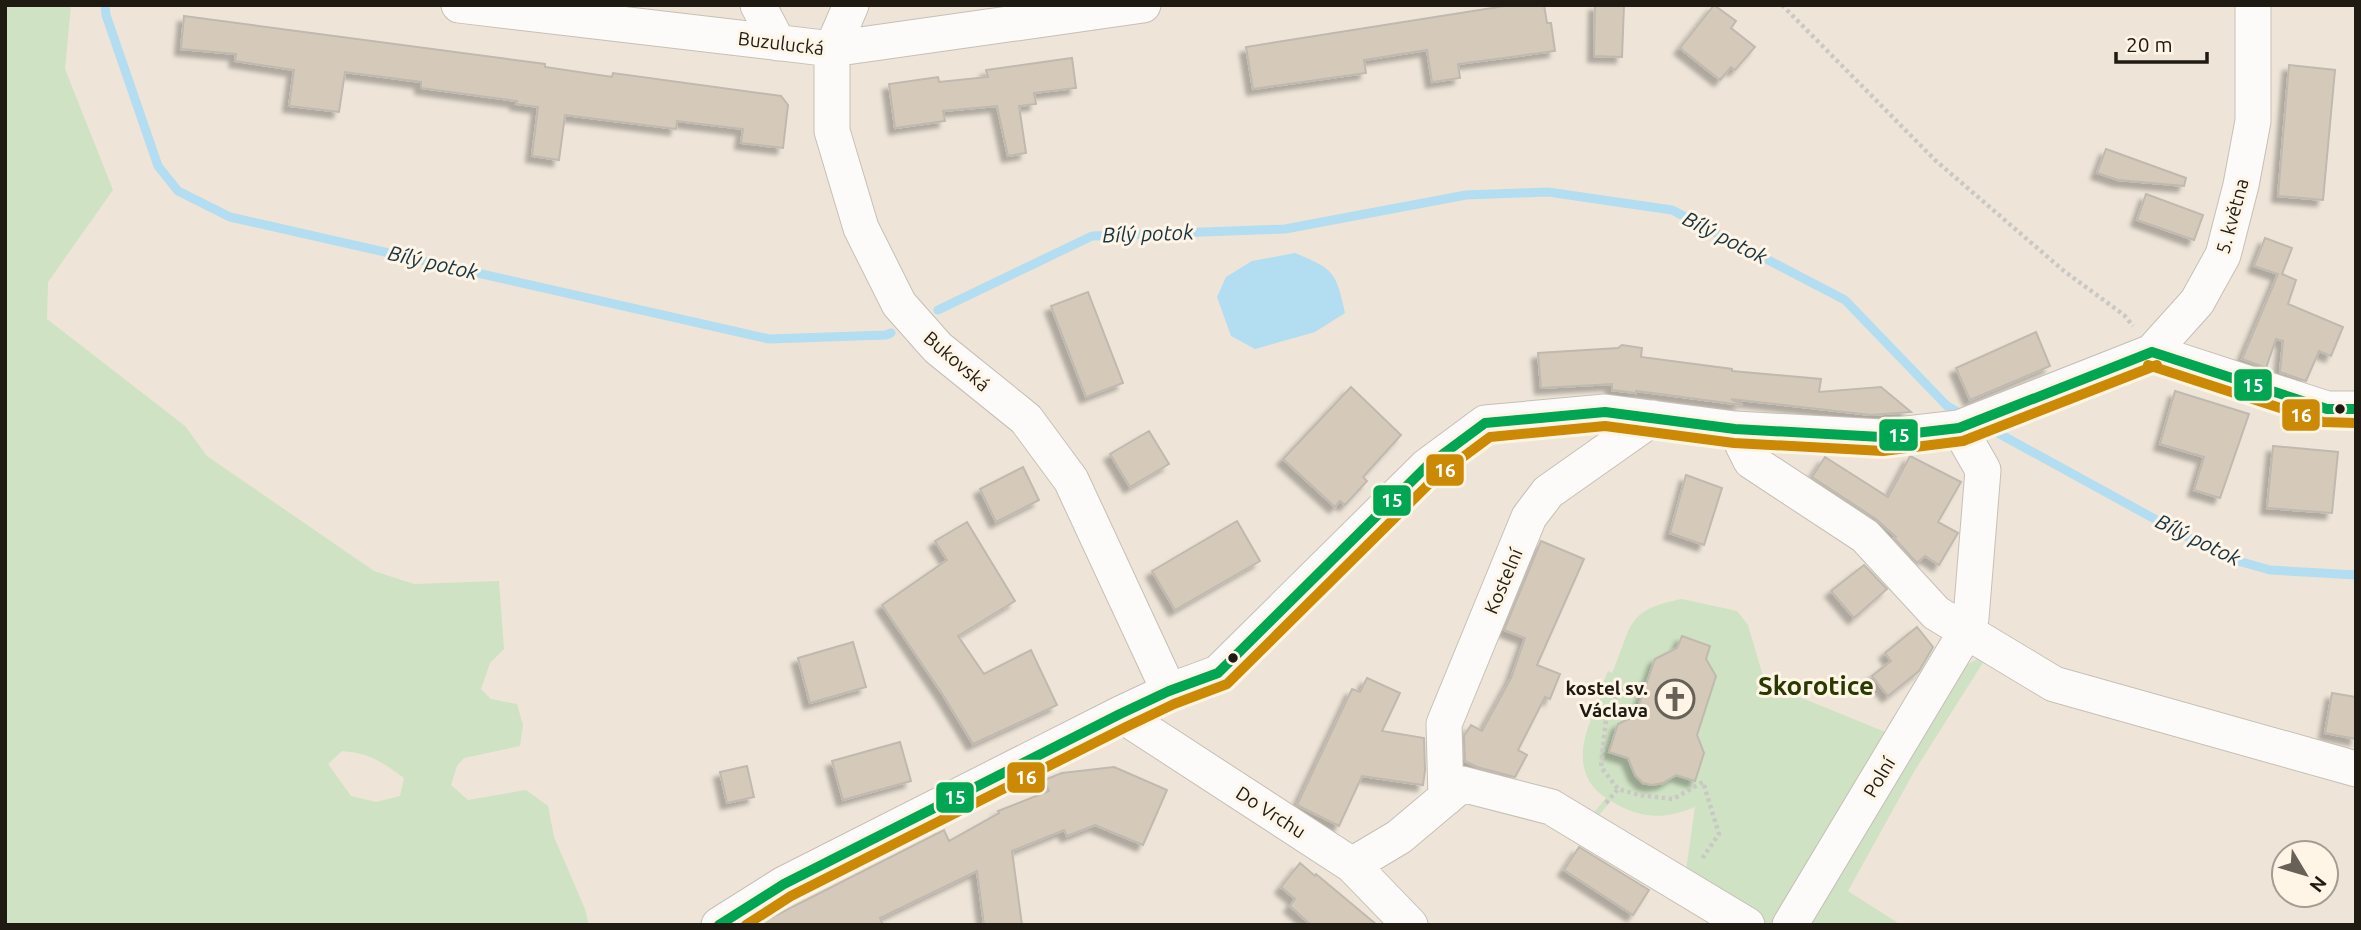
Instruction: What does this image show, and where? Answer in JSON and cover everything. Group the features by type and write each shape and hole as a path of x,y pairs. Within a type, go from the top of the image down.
{"street":[{"name":"Buzulucká","path":"459,5 832,49 1143,5"},
{"path":"758,5 778,43"},
{"name":"Bukovská","path":"851,5 832,49 832,131 861,228 899,304 938,348 1026,419 1070,480 1169,691"},
{"name":"5. května","path":"719,925 784,884 1120,714 1169,691 1218,673 1427,466 1485,423 1605,412 1735,429 1881,437 1960,428 2152,352 2197,302 2223,255 2241,185 2253,121 2253,5"},
{"path":"2152,352 2327,408 2356,409"},
{"name":"Kostelní","path":"1446,798 1444,724 1530,517 1548,492 1653,418"},
{"name":"Polní","path":"1790,925 1967,630 1971,618 1983,470 1960,428"},
{"path":"1735,429 1751,461 1865,537 1936,613 2054,684 2356,769"},
{"name":"Do Vrchu","path":"1120,714 1352,865 1410,925"},
{"path":"1352,865 1399,837 1462,784 1551,807 1747,925"}],"path":[{"path":"1782,5 1935,160 2064,271 2124,314 2152,352"},
{"path":"1638,696 1619,688 1606,719 1601,767 1618,789 1639,795 1673,799 1703,782 1718,834 1683,886"}],"green space":[{"path":"5,5 71,5 65,69 113,190 48,282 47,319 185,426 207,456 374,571 414,584 499,581 504,649 490,663 481,689 491,699 517,704 523,725 520,746 464,758 457,766 451,785 468,800 526,790 548,806 554,837 585,909 589,925 5,925","holes":["342,751 375,759 404,778 400,796 376,802 351,796 328,764"]},
{"path":"1682,599 1737,611 1748,625 1765,683 1895,736 1780,925 1762,925 1685,877 1695,807 1673,814 1652,816 1632,811 1611,801 1593,822 1587,821 1606,798 1593,786 1583,759 1588,729 1606,685 1603,683 1608,671 1612,673 1628,632 1640,615 1663,603"},
{"path":"1979,658 1984,661 1915,770 1848,891 1901,925 1804,925 1960,669"}],"water":[{"path":"1295,253 1326,268 1336,280 1345,313 1315,332 1255,349 1231,336 1217,297 1226,277 1252,261"}],"building":[{"path":"1511,5 1544,5 1547,23 1551,23 1555,51 1458,64 1460,78 1432,82 1427,50 1364,60 1366,73 1253,89 1246,47"},
{"path":"1595,5 1624,5 1622,57 1594,56"},
{"path":"1714,5 1736,21 1731,28 1755,47 1735,70 1731,67 1720,80 1680,48"},
{"path":"184,16 545,64 545,67 612,77 613,73 781,96 788,105 783,148 741,143 743,129 677,121 676,129 565,115 559,160 532,156 538,107 516,104 517,101 421,88 421,82 345,72 339,112 289,106 294,70 235,61 236,54 181,49"},
{"path":"1072,58 1076,88 1034,93 1036,104 1019,106 1026,153 1008,156 997,106 943,111 945,121 895,128 889,84 938,77 939,82 988,77 986,70"},
{"path":"2289,65 2335,70 2323,200 2278,196"},
{"path":"2106,149 2186,178 2184,186 2118,180 2097,173"},
{"path":"2146,194 2203,215 2194,240 2137,220"},
{"path":"2265,238 2292,248 2282,274 2296,280 2288,304 2343,327 2331,356 2319,351 2306,381 2280,372 2283,341 2276,339 2266,368 2242,359 2278,274 2254,266"},
{"path":"1088,292 1123,383 1086,397 1051,306"},
{"path":"2036,332 2050,366 1970,400 1956,368"},
{"path":"1622,345 1642,348 1641,357 1732,371 1821,379 1819,392 1881,387 1911,412 1871,415 1731,399 1742,405 1612,390 1612,384 1541,388 1538,353 1618,348"},
{"path":"1351,387 1401,435 1363,477 1367,481 1345,505 1340,501 1335,507 1283,459"},
{"path":"2175,391 2249,414 2220,498 2194,490 2204,457 2160,444"},
{"path":"1149,431 1169,464 1130,487 1110,454"},
{"path":"2273,446 2338,452 2332,513 2267,508"},
{"path":"1910,456 1961,482 1938,522 1958,533 1939,565 1925,556 1917,563 1894,538 1896,537 1876,519 1812,477 1825,457 1888,497"},
{"path":"1023,467 1039,500 996,522 980,489"},
{"path":"1686,475 1722,488 1704,545 1670,533"},
{"path":"1237,521 1260,561 1175,610 1152,571"},
{"path":"967,522 1015,601 958,636 984,674 1031,650 1057,705 973,744 882,605 947,560 935,541"},
{"path":"1541,541 1584,559 1537,665 1560,674 1550,699 1545,697 1518,750 1527,755 1515,777 1465,761 1464,736 1471,725 1482,731 1511,678 1525,638 1504,630"},
{"path":"1864,565 1887,589 1854,618 1831,591"},
{"path":"1917,627 1933,647 1919,671 1888,696 1872,676 1891,661 1885,653"},
{"name":"kostel sv. Václava","path":"1682,636 1710,646 1706,659 1716,676 1697,735 1704,753 1695,781 1676,775 1663,783 1643,783 1635,775 1628,758 1609,752 1618,724 1635,716 1655,659 1677,648"},
{"path":"853,642 866,687 810,703 798,658"},
{"path":"1367,678 1400,693 1382,731 1424,738 1423,785 1362,776 1339,826 1297,805 1352,689 1360,692"},
{"path":"2332,693 2356,697 2356,739 2325,733"},
{"path":"900,742 911,781 843,800 832,761"},
{"path":"747,766 754,797 727,803 720,772"},
{"path":"1114,767 1167,790 1143,845 1095,825 1067,836 1064,830 1012,851 1022,925 984,925 977,871 880,918 883,925 757,925 944,830 949,841 999,813 998,811 1049,791 1044,780 1062,773"},
{"path":"1579,847 1649,890 1633,915 1564,870"},
{"path":"1300,863 1377,925 1311,925 1290,906 1295,899 1281,887"}],"waterway":[{"name":"Bílý potok","path":"105,5 106,15 158,166 178,191 230,217 769,339 891,333"},
{"name":"Bílý potok","path":"938,310 1092,236 1285,229 1466,195 1548,192 1672,210 1845,300 1947,406 1965,416"},
{"name":"Bílý potok","path":"1987,427 2224,557 2270,570 2356,575"}],"transit line":[{"name":"15","path":"2152,352 2327,409 2356,409"},
{"name":"15","path":"719,925 784,884 1120,714 1169,691 1218,673 1427,466 1485,423 1605,412 1735,429 1881,437 1959,428 2152,352"},
{"name":"16","path":"2148,365 2323,422 2356,423"},
{"name":"16","path":"746,925 791,896 1126,727 1174,704 1227,684 1436,477 1490,437 1605,426 1734,443 1883,451 1963,441 2157,365"}],"place":[{"name":"kostel sv. Václava","path":"1675,699"}],"district":[{"name":"Skorotice","path":"1816,686"}]}
